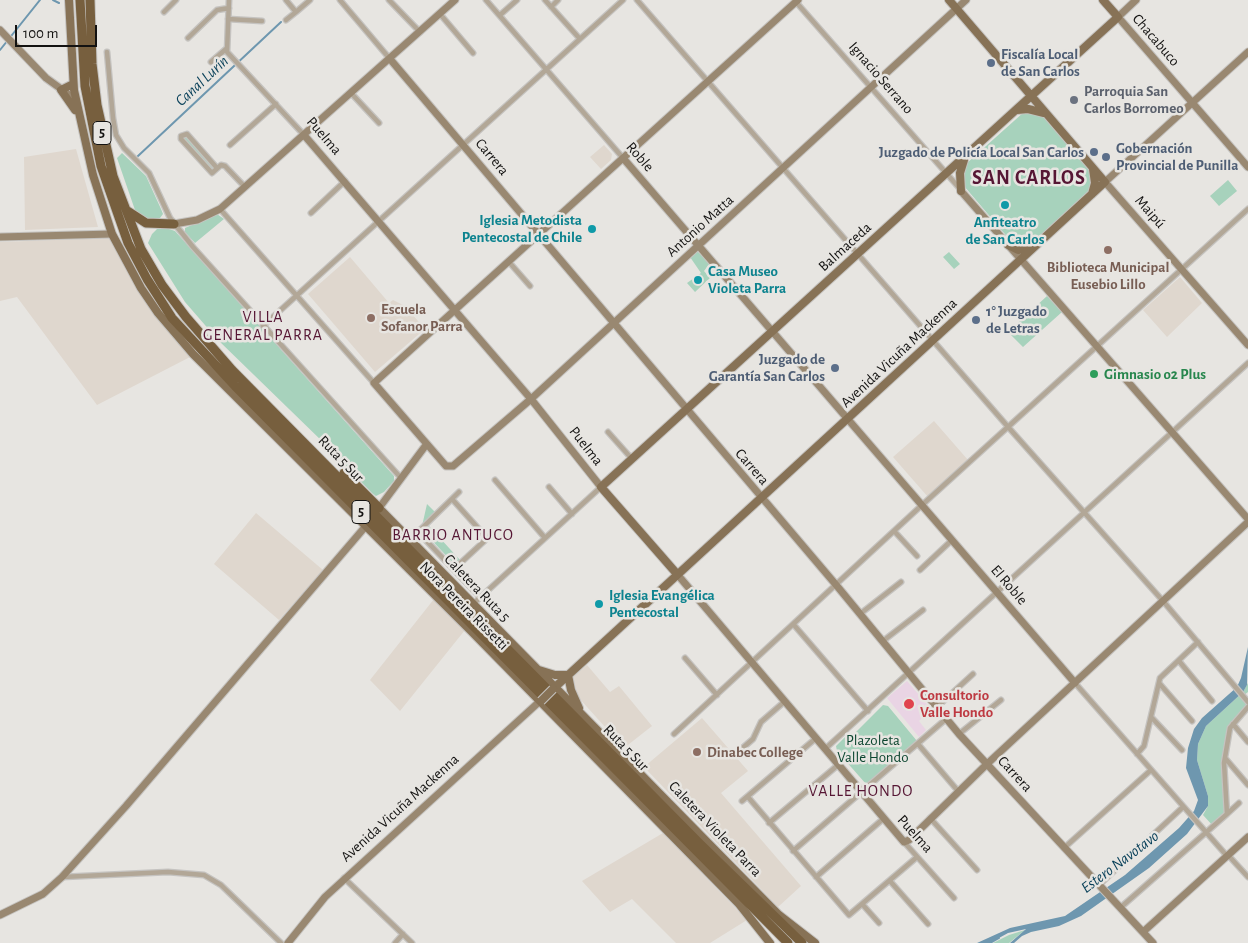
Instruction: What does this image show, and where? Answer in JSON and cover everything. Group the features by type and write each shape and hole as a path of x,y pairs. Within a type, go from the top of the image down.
{"highway":[{"name":"Ruta 5 Sur","path":"80,0 85,86 101,166 128,243 146,279 168,312 182,330 236,386 788,943"},
{"name":"Ruta 5 Sur","path":"90,0 92,64 97,105 108,159 125,208 148,261 176,303 220,358 268,404 700,844 802,943"},
{"path":"125,208 146,223 174,224"},
{"path":"268,404 322,452 379,508"}],"main road":[{"name":"Nora Pereira Rissetti","path":"69,0 75,99 94,181 112,234 141,288 169,328 739,904 770,943"},
{"name":"Maipú","path":"949,0 1105,182"},
{"name":"Chacabuco","path":"1103,0 1118,17"},
{"name":"Balmaceda","path":"601,487 1118,17"},
{"path":"73,84 61,90 79,116"},
{"path":"1017,110 1034,110 1046,113"},
{"path":"962,191 960,173 966,156"},
{"path":"1090,198 1095,183 1092,167"},
{"name":"Avenida Vicuña Mackenna","path":"540,701 1090,198 1105,182"},
{"path":"1008,245 1022,250 1039,244"},
{"name":"Puelma","path":"601,487 677,574"},
{"name":"Caletera Ruta 5","path":"379,508 554,688"},
{"path":"537,670 555,675 568,675 571,690 584,716"},
{"name":"Caletera Violeta Parra","path":"554,688 584,716 779,915 816,943"}],"street":[{"path":"164,12 176,0"},
{"path":"211,62 226,49 229,0"},
{"path":"286,0 296,12"},
{"path":"286,20 310,0"},
{"name":"Carrera","path":"340,0 837,586 946,720 1153,943"},
{"path":"389,0 420,32"},
{"path":"174,224 197,220 220,209 455,0"},
{"name":"Roble","path":"486,0 772,332"},
{"path":"500,15 517,0"},
{"path":"544,0 580,39"},
{"path":"551,7 558,0"},
{"path":"263,326 623,0"},
{"path":"637,0 1008,428 1163,601 1248,702"},
{"path":"374,383 796,0"},
{"name":"Ignacio Serrano","path":"796,0 962,191"},
{"name":"Antonio Matta","path":"426,445 448,467 453,466 531,399 699,246 870,86 966,0"},
{"name":"Balmaceda","path":"1118,17 1136,0"},
{"path":"188,38 217,10 229,8"},
{"path":"440,14 473,53"},
{"name":"Chacabuco","path":"1118,17 1248,167"},
{"path":"228,19 262,21"},
{"path":"0,30 61,90 75,99"},
{"name":"Puelma","path":"226,49 345,181 531,399 601,487"},
{"path":"107,52 116,135 124,148 149,173 174,224 263,326 401,478"},
{"name":"Avenida Vicuña Mackenna","path":"1105,182 1248,52"},
{"path":"352,93 379,124"},
{"path":"230,145 276,104"},
{"path":"218,168 186,134 181,136 181,139 212,173 218,168 221,165 226,166 244,187"},
{"path":"311,212 345,181"},
{"name":"Maipú","path":"1105,182 1248,345"},
{"path":"904,842 909,840 958,790 1248,520 962,191"},
{"path":"220,209 374,383 426,445 379,508"},
{"path":"674,734 837,586 922,505 1248,209"},
{"path":"0,237 112,234"},
{"path":"509,262 530,286"},
{"name":"El Roble","path":"772,332 1185,809 1248,877"},
{"path":"824,750 1086,513 1248,363"},
{"path":"608,432 632,459"},
{"path":"495,480 545,538"},
{"path":"549,487 572,514"},
{"name":"Balmaceda","path":"473,604 601,487"},
{"path":"459,492 418,532 480,597"},
{"path":"452,499 487,538"},
{"path":"0,915 43,894 62,877 126,806 365,527"},
{"path":"454,569 493,532"},
{"path":"895,532 917,556"},
{"path":"920,570 952,540"},
{"name":"Puelma","path":"677,574 824,750 954,898"},
{"path":"860,614 901,582"},
{"path":"883,642 923,610"},
{"path":"794,625 868,711"},
{"path":"1137,754 1144,746 1160,678 1198,642"},
{"path":"685,658 717,695"},
{"path":"1179,661 1212,701"},
{"path":"937,707 973,674"},
{"path":"1158,683 1192,720"},
{"path":"959,734 1001,700"},
{"name":"Avenida Vicuña Mackenna","path":"288,943 316,906 344,878 540,701"},
{"path":"738,752 753,739 761,722 784,702"},
{"path":"1227,814 1224,758 1233,724 1248,706"},
{"path":"1152,718 1182,750"},
{"path":"793,850 946,720"},
{"path":"1233,724 1248,742"},
{"path":"742,801 815,739"},
{"path":"918,744 958,790"},
{"path":"1224,758 1248,785"},
{"path":"769,823 838,766"},
{"path":"1064,848 1151,770"},
{"path":"748,797 849,915 917,857"},
{"path":"1120,908 1239,803"},
{"path":"1101,887 1185,809"},
{"path":"930,818 976,870"},
{"path":"816,877 883,819"},
{"path":"1142,932 1248,837"},
{"path":"62,877 168,872 204,875 221,885 281,943"},
{"path":"344,878 412,943"},
{"path":"890,881 928,924"},
{"path":"863,905 879,923"},
{"path":"395,943 403,934"}],"shaded area":[{"path":"604,145 612,154 611,160 601,169 590,157"},
{"path":"76,149 98,227 25,230 24,157"},
{"path":"109,238 148,305 192,356 97,405 17,297 0,301 0,242"},
{"name":"Escuela Sofanor Parra","path":"350,257 389,303 393,300 405,306 425,329 375,372 308,294"},
{"path":"1180,277 1202,303 1167,337 1143,310"},
{"path":"934,421 968,460 928,497 893,457"},
{"path":"256,513 323,570 279,620 214,564"},
{"path":"434,599 465,630 400,711 370,680"},
{"path":"587,665 610,692 619,686 652,726 624,748 578,697 573,677"},
{"name":"Consultorio Valle Hondo","path":"907,681 932,710 919,721 926,730 919,737 887,698"},
{"path":"702,718 748,771 721,793 801,886 778,907 644,767"},
{"path":"663,833 747,920 710,943 676,943 632,899 610,912 582,881"}],"green space":[{"path":"1024,112 1042,114 1093,174 1091,192 1032,245 1020,246 1010,240 964,186 962,177 967,163"},
{"path":"185,134 217,167 212,172 181,136"},
{"path":"122,153 146,176 163,214 160,218 146,219 135,210 117,158"},
{"path":"1228,180 1237,191 1219,206 1210,196"},
{"path":"217,214 224,219 195,243 185,232 185,228"},
{"path":"166,228 175,231 394,476 394,481 384,492 376,496 372,493 325,444 218,340 185,302 148,243 152,234 157,229"},
{"path":"697,251 710,263 704,271 710,278 695,292 687,283 701,273 690,257"},
{"path":"949,252 960,264 954,269 943,257"},
{"path":"1047,296 1062,312 1023,347 1008,332"},
{"path":"427,504 435,512 422,526"},
{"path":"429,526 460,560 455,565 423,531"},
{"path":"1248,683 1248,692 1243,696 1248,705 1230,728 1223,762 1226,814 1213,826 1203,815 1208,806 1208,796 1197,760 1198,744 1206,726 1243,692"},
{"name":"Plazoleta Valle Hondo","path":"883,705 888,706 917,741 866,784 837,751 836,746 847,735 852,736"},
{"path":"1025,930 1009,943 993,943 1009,935"}],"water":[{"path":"1248,647 1247,685 1243,692 1206,726 1198,744 1197,760 1208,796 1208,806 1187,834 1149,868 1081,916 1059,926 1031,932 1022,936 1014,943 1010,943 1026,929 1008,933 990,943 977,943 1010,928 1065,916 1125,875 1179,828 1194,811 1198,800 1186,768 1188,748 1194,729 1202,718 1237,687"}],"waterway":[{"name":"Canal Lurín","path":"0,50 40,0"},
{"name":"Canal Lurín","path":"53,0 59,3"},
{"name":"Canal Lurín","path":"138,156 281,22"},
{"path":"990,943 999,938"}],"place":[{"name":"Fiscalía Local de San Carlos","path":"991,63"},
{"name":"Parroquia San Carlos Borromeo","path":"1074,100"},
{"name":"Juzgado de Policía Local San Carlos","path":"1094,152"},
{"name":"Gobernación Provincial de Punilla","path":"1106,157"},
{"name":"Anfiteatro de San Carlos","path":"1005,205"},
{"name":"Iglesia Metodista Pentecostal de Chile","path":"592,229"},
{"name":"Biblioteca Municipal Eusebio Lillo","path":"1108,250"},
{"name":"Casa Museo Violeta Parra","path":"698,280"},
{"name":"Escuela Sofanor Parra","path":"371,318"},
{"name":"1° Juzgado de Letras","path":"976,320"},
{"name":"Juzgado de Garantía San Carlos","path":"835,368"},
{"name":"Gimnasio o2 Plus","path":"1094,374"},
{"name":"Iglesia Evangélica Pentecostal","path":"599,604"},
{"name":"Consultorio Valle Hondo","path":"909,704"},
{"name":"Dinabec College","path":"697,752"}],"district":[{"name":"SAN CARLOS","path":"1029,178"},
{"name":"VILLA GENERAL PARRA","path":"263,326"},
{"name":"BARRIO ANTUCO","path":"453,535"},
{"name":"VALLE HONDO","path":"861,791"}],"water label":[{"name":"Estero Navotavo","path":"1120,862"}]}
